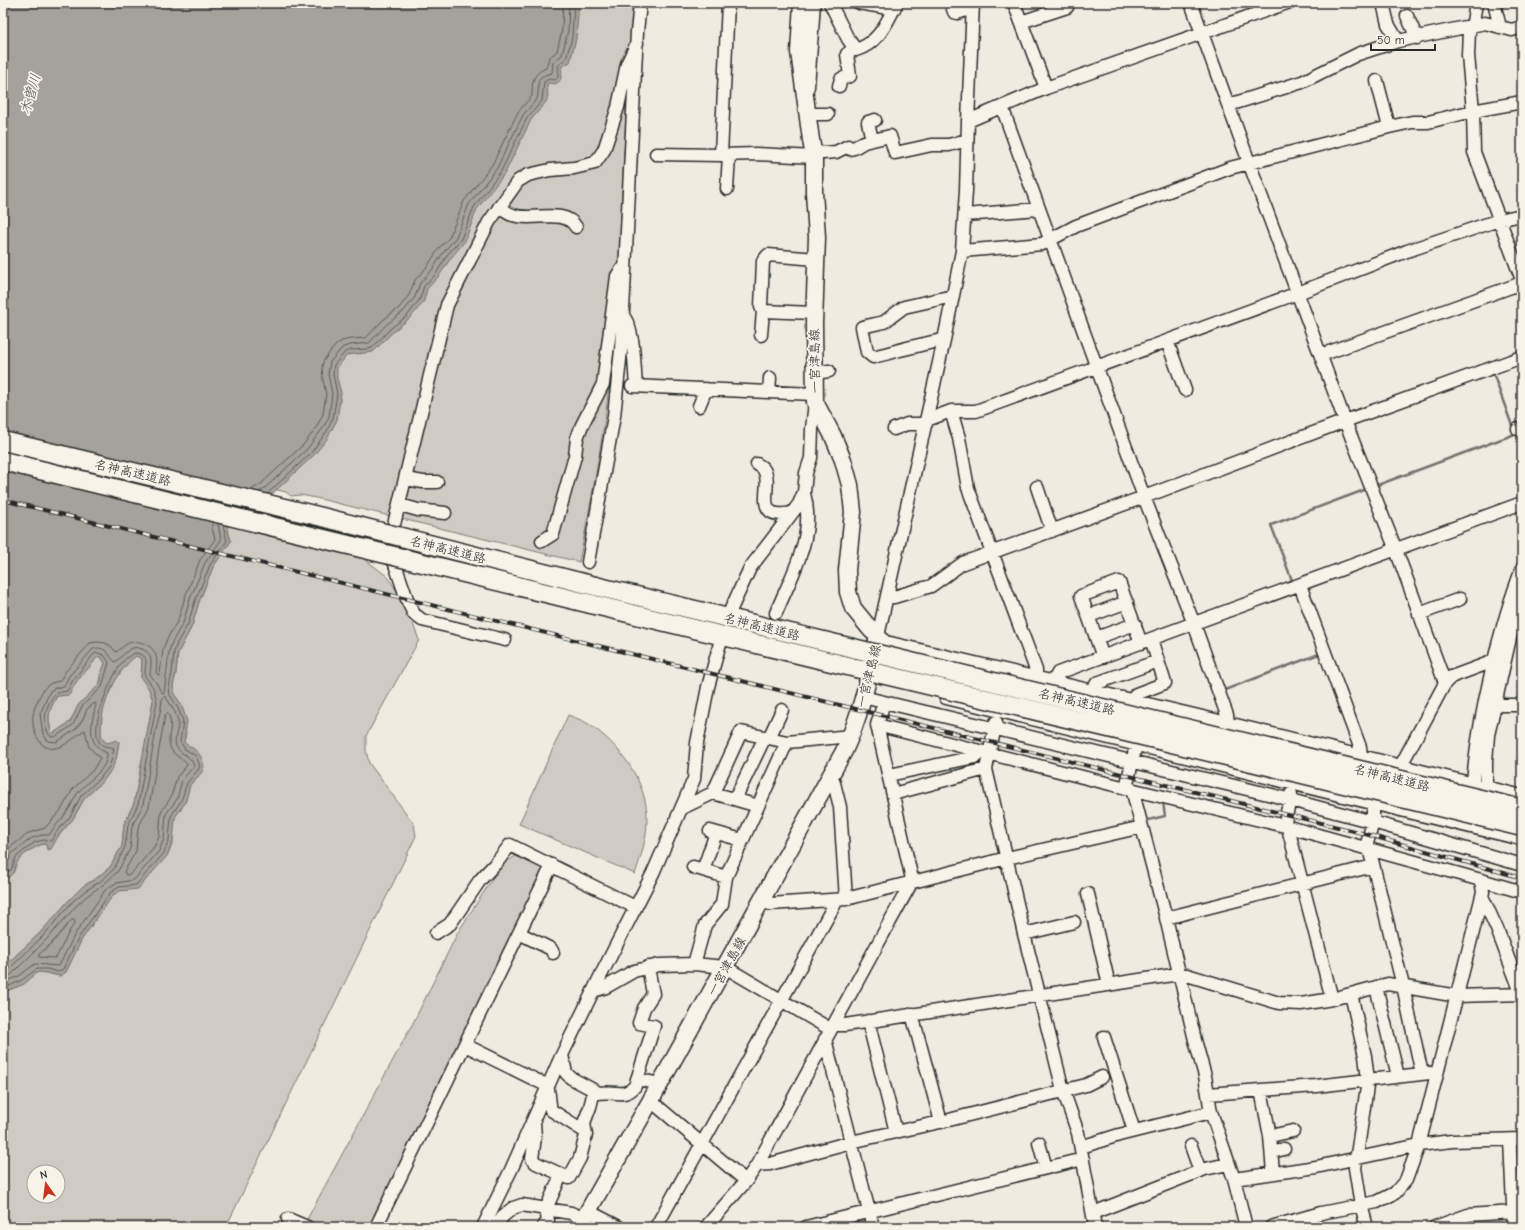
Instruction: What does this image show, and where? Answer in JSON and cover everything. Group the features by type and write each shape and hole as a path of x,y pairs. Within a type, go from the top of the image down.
{"highway":[{"name":"名神高速道路","path":"3,441 322,517 595,586 1522,809"},
{"name":"名神高速道路","path":"3,461 591,604 862,674 1030,708 1522,827"}],"main road":[{"name":"一宮津島線","path":"584,1219 651,1101 851,736 863,697 862,674 878,636 871,630 853,608 848,592 847,570 853,512 850,485 843,460 814,398 821,372 814,313 817,237 814,154 811,140 817,109 799,52 802,3"}],"street":[{"path":"588,562 614,416 621,350 636,43 640,3"},
{"path":"727,189 725,155 728,3"},
{"path":"814,3 817,109"},
{"path":"830,3 848,39 856,50 873,47 895,6 859,3"},
{"path":"951,3 954,12 957,13 973,5 965,215 962,251 888,597 878,636 886,642 1522,796"},
{"path":"1014,3 1046,88"},
{"path":"1191,3 1249,164 1345,421 1396,550 1444,683"},
{"path":"968,121 1046,88 1287,3"},
{"path":"1383,3 1388,24 1398,41"},
{"path":"1476,3 1472,26 1469,31 1468,55 1473,110 1474,152 1522,280"},
{"path":"1494,3 1500,27"},
{"path":"1021,22 1067,7"},
{"path":"1407,16 1417,38"},
{"path":"1228,105 1302,82 1358,54 1398,41 1485,23 1512,30 1522,27"},
{"path":"505,640 428,622 422,620 414,614 408,602 390,550 390,541 400,505 447,306 489,222 518,181 528,175 550,170 574,168 595,163 604,150 618,107 627,64 636,43"},
{"path":"838,86 841,79 850,76 847,54 854,48"},
{"path":"1377,81 1389,127"},
{"path":"962,251 1042,244 1091,221 1230,168 1389,127 1412,122 1428,122 1473,110 1522,102"},
{"path":"1002,107 1049,240 1144,497 1194,624 1227,715 1228,724"},
{"path":"872,140 868,122 875,120"},
{"path":"656,154 814,154 836,152 848,146 850,149 864,142 890,136 895,153 932,145 949,145 967,140"},
{"path":"499,207 514,216 564,217 573,222 576,227"},
{"path":"965,215 1038,209"},
{"path":"894,429 907,424 926,422 951,411 976,411 1298,293 1407,251 1499,220 1522,215"},
{"path":"761,335 763,311 761,307 763,261 768,255 816,259"},
{"path":"542,541 553,534 575,456 577,438 603,384 617,276 625,265"},
{"path":"1321,355 1522,283"},
{"path":"944,340 917,345 905,350 873,357 867,352 862,326 884,322 904,307 953,296"},
{"path":"763,311 814,313"},
{"path":"623,314 628,322 631,337 634,386 769,392 814,398 811,458 806,473 804,492 799,504 750,568 731,609"},
{"path":"1167,341 1185,390"},
{"path":"888,597 894,597 931,586 964,563 1345,421 1522,357"},
{"path":"769,392 770,378"},
{"path":"699,406 706,389"},
{"path":"951,411 959,438 968,488 991,553 1036,670 1036,678"},
{"path":"757,464 764,468 766,475 766,501 768,508 774,513 783,515 792,513"},
{"path":"406,478 423,482 437,482"},
{"path":"1037,487 1052,531"},
{"path":"776,613 803,549 808,531 804,492"},
{"path":"1053,682 1058,673 1522,503"},
{"path":"400,505 418,510 445,513"},
{"path":"1486,787 1489,706 1494,661 1505,616 1522,569"},
{"path":"1103,657 1081,596 1119,582 1135,624 1158,661 1165,683 1136,694 1132,701"},
{"path":"1300,585 1360,746 1361,756"},
{"path":"1473,783 1475,758 1517,607 1522,595"},
{"path":"1419,614 1460,599"},
{"path":"1089,616 1127,602"},
{"path":"1096,638 1135,624"},
{"path":"483,1227 511,1170 562,1055 653,873 694,779 697,743 708,687 720,643"},
{"path":"1092,691 1097,683 1158,661"},
{"path":"1400,766 1444,683 1451,677 1494,661"},
{"path":"862,674 997,710 1522,839"},
{"path":"863,697 1290,800 1522,865"},
{"path":"706,1227 757,1165 912,879 877,725 884,702"},
{"path":"1146,704 1132,762 1129,789 1142,827 1166,918 1194,1040 1205,1076 1212,1112 1234,1179 1246,1227"},
{"path":"1489,706 1522,705"},
{"path":"735,799 782,710"},
{"path":"997,710 996,729 985,753 986,769 1024,934 1063,1090 1078,1133 1095,1227"},
{"path":"877,725 1129,789 1286,826 1522,892"},
{"path":"682,808 713,793 741,732 787,742 851,736"},
{"path":"694,964 705,925 722,904 726,877 787,742"},
{"path":"1304,742 1290,800 1286,826 1303,884 1332,999"},
{"path":"889,775 976,757 985,753"},
{"path":"1378,760 1370,802 1372,822 1367,848 1374,866 1403,986 1422,1074"},
{"path":"893,794 986,769"},
{"path":"656,1227 782,1000 842,900 840,808 834,782 830,776"},
{"path":"713,793 758,806"},
{"path":"761,901 770,904 842,900 1007,858 1142,827"},
{"path":"726,877 698,868 713,832 742,840"},
{"path":"436,933 450,924 480,880 497,862 510,844 635,907"},
{"path":"376,1227 552,865"},
{"path":"1166,918 1374,866"},
{"path":"1271,1227 1321,1213 1377,1202 1395,1193 1406,1180 1419,1144 1484,892 1481,880"},
{"path":"1088,894 1110,984"},
{"path":"829,1031 868,1021 1178,974 1187,975 1279,1003 1301,1004 1332,999 1388,984 1458,996 1522,994 1497,929 1482,896"},
{"path":"1024,934 1074,922"},
{"path":"519,933 551,949 554,953"},
{"path":"593,991 606,988 634,972 648,967 659,965 694,964 725,967 782,1000 829,1031 852,1142 873,1227"},
{"path":"562,1055 566,1073 571,1078 594,1091 613,1094 627,1093 632,1089 637,1079 654,1026 639,1023 644,1008 653,994 648,967"},
{"path":"1376,987 1398,1076"},
{"path":"1351,994 1365,1056 1368,1080 1355,1168 1361,1205 1367,1227"},
{"path":"912,1014 941,1122"},
{"path":"868,1021 896,1132"},
{"path":"1104,1037 1134,1131"},
{"path":"465,1045 548,1087 550,1095 549,1104 551,1110 584,1131"},
{"path":"1208,1094 1368,1080 1437,1072"},
{"path":"757,1165 770,1164 852,1142 941,1122 1086,1085 1102,1077"},
{"path":"637,1079 660,1084"},
{"path":"1261,1090 1270,1136 1273,1173"},
{"path":"534,1119 535,1137 532,1159 536,1163 569,1178 580,1158 586,1136 584,1131 584,1123 594,1091"},
{"path":"651,1101 746,1180"},
{"path":"806,1227 1046,1168 1134,1131 1212,1112"},
{"path":"1270,1136 1293,1131"},
{"path":"1234,1179 1316,1167 1419,1144 1452,1141 1516,1139 1514,1227"},
{"path":"1038,1143 1046,1168"},
{"path":"1191,1146 1200,1171"},
{"path":"1272,1152 1284,1150"},
{"path":"1093,1213 1200,1171 1228,1164"},
{"path":"543,1227 548,1221 546,1209 561,1175"},
{"path":"495,1227 503,1216 513,1208 522,1205 571,1213 584,1219 619,1227"},
{"path":"1435,1227 1468,1215 1514,1212"},
{"path":"288,1219 307,1227"}],"shaded area":[{"path":"574,3 634,3 628,80 614,343 607,406 579,562 316,498 301,495 291,496 286,492 269,488 326,380 546,84"},
{"path":"228,521 352,549 388,577 407,608 419,640 366,736 366,750 369,763 414,824 416,836 226,1227 6,1227 6,1222 3,1221 3,996 9,990 24,984 38,972 59,976 66,972 82,939 113,895 167,856 173,841 175,817 185,803 190,785 202,772 194,749 184,742 186,734 181,704 174,694 173,686 178,653 192,626 199,602 213,567 231,541 227,526"},
{"path":"97,656 101,657 105,663 99,685 79,704 70,722 52,734 49,723 49,715 57,696 69,695 76,682 93,663"},
{"path":"136,656 142,659 141,678 149,689 153,701 134,803 124,824 122,846 110,867 82,887 40,933 11,960 3,970 3,879 13,873 19,860 30,850 44,844 46,845 47,850 73,819 84,799 104,780 116,759 119,742 107,743 102,739 102,718 105,706 114,682 128,663"},
{"path":"568,715 587,723 612,743 630,766 643,792 646,806 647,827 645,841 635,874 519,824"},
{"path":"521,853 549,866 373,1227 313,1227 305,1223 414,1021 458,932 502,864"}],"water":[{"name":"木曽川","path":"3,3 579,3 576,39 570,62 561,67 562,73 559,82 547,84 548,97 546,102 531,120 505,173 477,209 465,241 439,276 427,289 424,301 410,318 394,331 373,352 347,355 337,368 337,378 341,393 337,420 327,439 314,455 270,496 230,518 227,523 231,541 213,567 199,602 192,626 178,653 173,686 174,694 181,704 187,721 184,742 200,755 204,766 202,772 190,785 185,803 175,817 173,841 167,856 138,889 120,891 113,895 82,939 66,972 60,976 38,972 24,984 9,990 3,996 3,970 11,960 40,933 82,887 110,867 122,846 124,824 134,803 153,701 149,689 141,678 142,659 136,656 128,663 114,682 102,718 102,739 107,743 117,740 119,742 116,759 112,769 104,780 84,799 73,819 60,833 51,849 48,850 44,844 30,850 19,860 13,873 3,879","holes":["97,657 101,657 105,663 99,685 79,704 70,722 52,734 49,723 49,715 57,696 69,695 76,682"]}],"waterway":[{"path":"1375,486 1515,434 1493,373"},
{"path":"1293,583 1271,525 1367,489"},
{"path":"1222,691 1319,654 1318,651"},
{"path":"1144,821 1165,816 1163,802"},
{"path":"884,945 917,886"}],"railway":[{"path":"3,500 1358,832 1522,878"}]}
